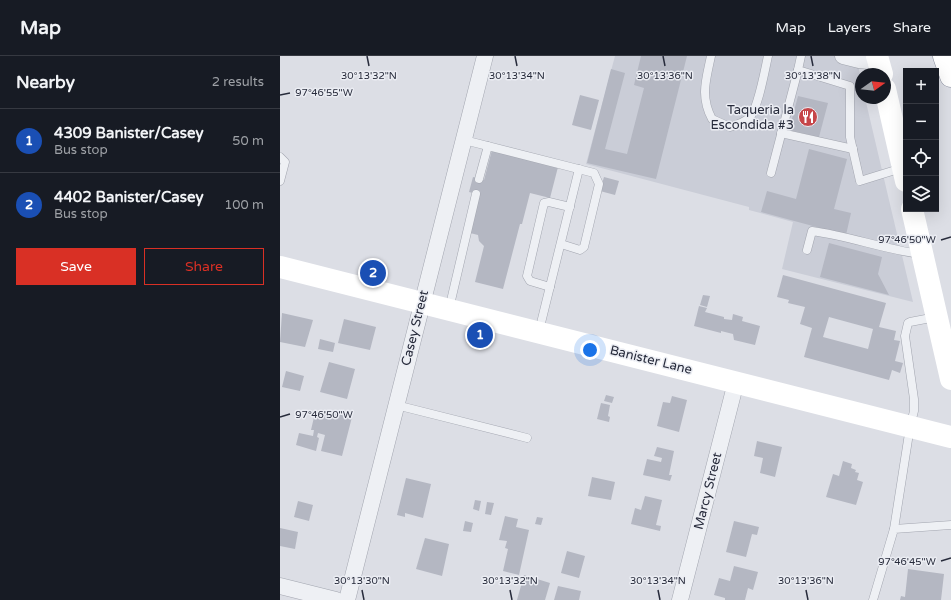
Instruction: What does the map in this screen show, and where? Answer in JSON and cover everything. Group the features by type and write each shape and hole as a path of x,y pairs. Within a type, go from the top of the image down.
{"main road":[{"path":"944,56 951,76"},
{"path":"950,56 951,61"},
{"path":"888,104 903,170"},
{"path":"913,212 943,334 951,379"},
{"name":"Banister Lane","path":"280,267 951,438"}],"street":[{"name":"Casey Street","path":"347,600 485,56"},
{"path":"843,56 879,64"},
{"name":"Marcy Street","path":"680,600 736,382"},
{"path":"280,586 336,600"}],"lane":[{"path":"711,56 704,92 705,101 712,119 730,127 738,125 750,117 759,95 768,56"},
{"path":"771,173 801,56"},
{"path":"798,70 850,86 850,138 860,181 903,174"},
{"path":"781,133 853,149"},
{"path":"464,140 594,173 599,184 584,247 580,250 561,244"},
{"path":"479,179 488,146"},
{"path":"280,157 285,162 280,181"},
{"path":"539,332 579,169"},
{"path":"449,310 476,194"},
{"path":"550,287 530,281 527,276 544,203 549,202 570,207"},
{"path":"807,250 812,231 831,234 896,250 923,254"},
{"path":"872,600 894,529 910,427 914,412 905,336 908,323 924,318 943,334"},
{"path":"396,405 527,438"},
{"path":"894,529 951,525"}],"shaded area":[{"path":"615,56 856,56 859,68 855,68 855,104 866,104 913,302 782,269 793,222 749,210 749,207 586,164"}],"building":[{"path":"641,56 687,56 656,179 587,163 611,69 625,73 605,149 627,154 644,88 634,85"},
{"path":"580,95 599,100 591,130 572,125"},
{"name":"Taqueria la Escondida #3","path":"798,96 828,103 819,137 789,130"},
{"path":"809,149 847,159 834,209 851,213 846,235 761,212 767,191 796,199"},
{"path":"492,150 558,167 550,198 530,193 522,224 520,224 503,289 475,282 484,246 479,241 478,235 470,233 480,195 469,192 473,177 484,180"},
{"path":"604,177 619,181 615,195 600,191"},
{"path":"829,243 882,257 878,274 889,295 820,277"},
{"path":"783,275 886,303 879,327 896,331 894,340 900,341 895,361 903,363 900,373 892,370 889,380 804,357 812,328 800,324 805,307 788,303 789,300 777,297","holes":["829,317 873,329 868,349 823,337"]},
{"path":"703,295 710,296 707,307 700,305"},
{"path":"699,306 707,308 705,312 724,317 724,319 732,320 733,314 743,317 742,321 760,326 755,345 734,340 733,334 721,331 721,333 694,326"},
{"path":"282,313 313,320 305,347 280,342"},
{"path":"344,319 376,327 370,350 338,343"},
{"path":"320,339 335,343 333,352 318,349"},
{"path":"329,362 355,369 347,399 320,392"},
{"path":"286,371 304,376 300,391 282,387"},
{"path":"606,395 614,397 612,403 604,401"},
{"path":"672,396 687,400 679,432 657,426 663,402 670,403"},
{"path":"601,403 610,405 608,416 610,417 609,422 597,419"},
{"path":"324,410 352,417 342,456 321,451 325,435 318,433 317,437 319,438 316,451 296,445 299,433 313,436 314,430 311,430 315,413 323,415"},
{"path":"757,441 782,447 775,477 760,473 763,458 754,456"},
{"path":"657,447 674,451 669,475 672,475 670,481 643,475 647,459 661,462 662,458 654,456"},
{"path":"843,461 852,464 851,468 856,470 855,472 859,473 857,480 863,482 856,505 826,497 833,474 839,476"},
{"path":"592,477 615,482 611,500 588,496"},
{"path":"406,478 431,484 423,518 405,513 405,517 397,515"},
{"path":"645,496 662,500 656,525 661,526 660,531 631,524 635,508 641,510"},
{"path":"475,500 481,501 479,511 473,509"},
{"path":"298,501 313,505 309,521 294,517"},
{"path":"487,502 494,503 491,515 485,514"},
{"path":"505,516 518,519 516,527 529,530 519,575 503,571 508,549 505,548 507,541 499,540"},
{"path":"537,517 543,518 541,525 535,524"},
{"path":"465,521 473,523 471,532 463,531"},
{"path":"734,521 759,527 757,535 752,534 746,557 726,552"},
{"path":"280,528 298,532 295,549 280,546"},
{"path":"425,538 449,544 442,576 416,569"},
{"path":"567,551 585,556 579,578 561,573"},
{"path":"734,566 758,572 753,590 748,588 745,600 725,600 725,598 714,595 719,578 730,581"},
{"path":"908,569 944,574 941,600 900,600 901,596 905,597"},
{"path":"524,575 550,583 545,600 517,600"},
{"path":"558,586 581,591 579,600 554,600"}],"place":[{"name":"Taqueria la Escondida #3","path":"808,117"},
{"name":"4402 Banister/Casey","path":"373,273"},
{"name":"4309 Banister/Casey","path":"480,335"}]}
